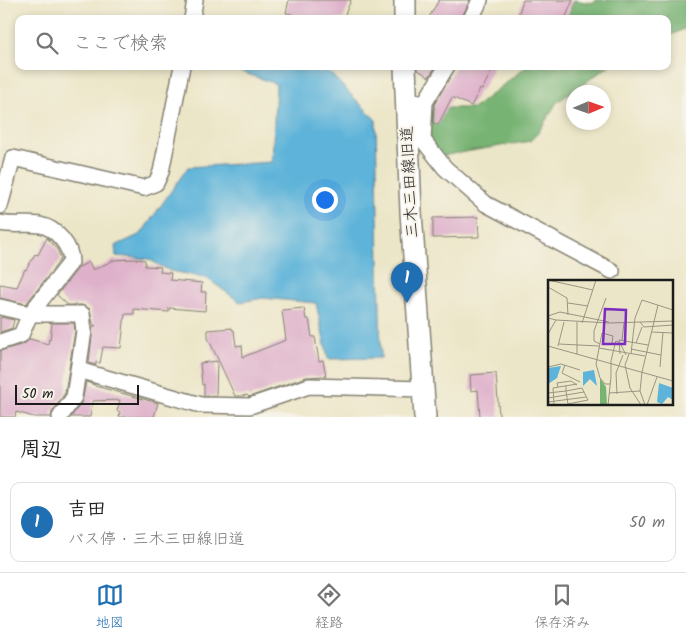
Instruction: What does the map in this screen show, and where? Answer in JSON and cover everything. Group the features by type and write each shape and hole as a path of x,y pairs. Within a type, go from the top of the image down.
{"street":[{"path":"193,15 195,0"},
{"path":"405,0 405,15"},
{"path":"473,15 480,0"},
{"path":"0,206 13,158 144,188 156,183 162,172 181,70"},
{"name":"三木三田線旧道","path":"406,70 415,102 424,417"},
{"path":"443,70 415,102 423,140 445,168 486,204 612,271"},
{"path":"0,223 41,225 58,235 71,253 71,262 30,314 21,335 0,342"},
{"path":"0,307 30,314 82,314 84,330 74,397 60,417"},
{"path":"78,370 201,405 250,406 309,386 423,390"}],"green space":[{"path":"574,0 591,3 597,0 686,0 686,28 671,35 671,15 568,15"},
{"path":"522,70 603,70 582,85 566,85 566,96 557,102 538,133 530,141 441,156 431,141 428,108 474,108"}],"water":[{"path":"327,70 376,120 381,358 328,359 316,303 263,298 240,302 205,277 170,271 148,259 116,256 115,246 141,234 188,167 272,162 276,84 239,71"}],"building":[{"path":"289,0 351,0 345,15 292,15 286,13"},
{"path":"439,0 470,0 463,15 430,15"},
{"path":"523,0 573,0 567,15 518,15"},
{"path":"418,70 433,70 429,77"},
{"path":"454,70 492,70 471,106 452,97 438,125 433,123 434,105"},
{"path":"478,217 479,237 433,238 433,218"},
{"path":"47,238 57,249 61,259 26,304 0,298 0,284 17,287 25,269 35,254 38,255"},
{"path":"114,260 145,260 145,266 161,267 160,272 171,273 170,280 202,283 201,292 206,292 205,311 169,308 169,312 134,309 134,314 125,314 121,348 103,347 100,363 96,362 96,365 89,363 93,326 96,326 93,324 90,309 82,305 68,305 57,295 79,267 89,262 93,270"},
{"path":"304,308 306,319 309,319 312,337 315,337 319,361 323,360 326,376 306,377 249,397 247,395 235,396 208,338 208,330 232,328 234,330 236,346 242,345 243,357 286,340 282,310"},
{"path":"0,317 14,320 12,328 0,332"},
{"path":"52,323 74,323 75,331 65,393 52,412 51,417 34,417 16,412 15,417 0,417 0,351 24,344 30,339 48,344"},
{"path":"217,361 216,396 204,396 200,363"},
{"path":"496,373 499,417 480,417 478,390 471,391 470,375"},
{"path":"86,382 158,403 154,417 119,417 120,412 117,411 120,400 93,401 90,417 71,417 82,402"}],"place":[{"name":"吉田","path":"407,303"}]}
